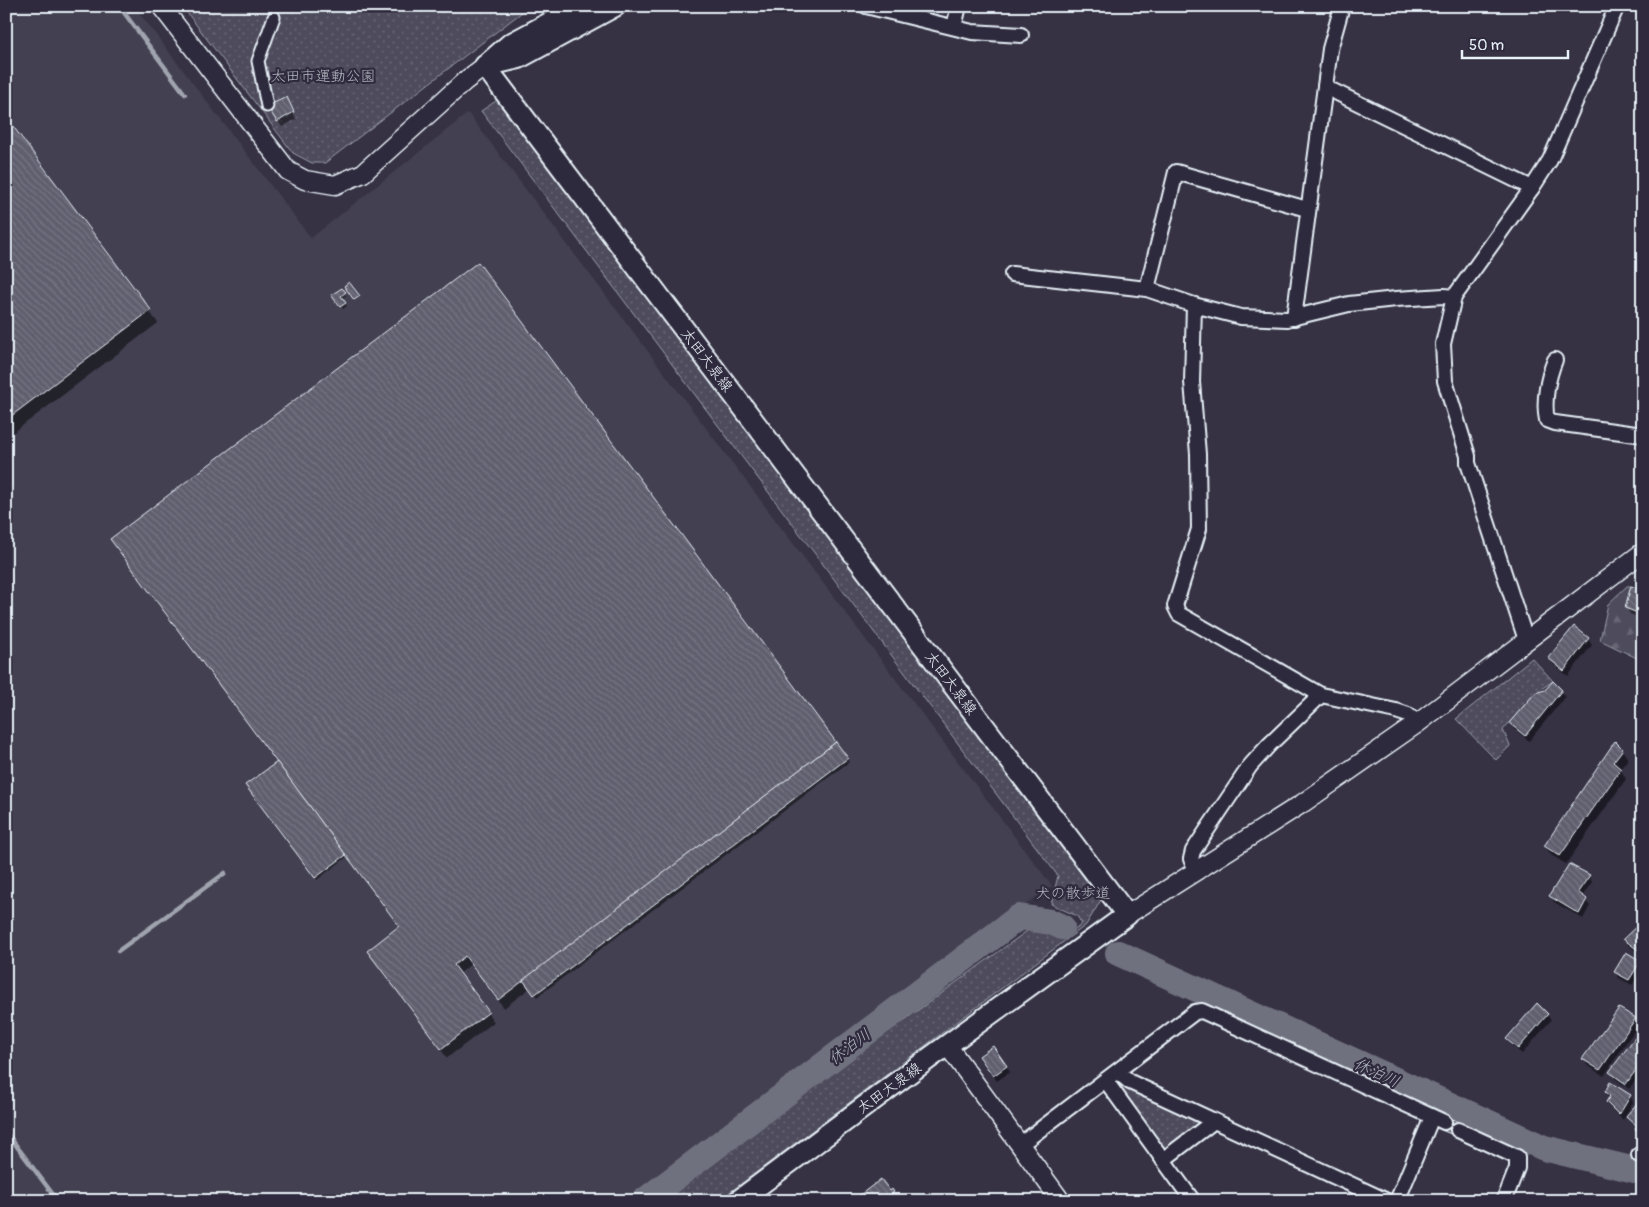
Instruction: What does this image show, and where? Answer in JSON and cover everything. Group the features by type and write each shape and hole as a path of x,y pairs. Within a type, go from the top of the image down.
{"main road":[{"path":"485,66 510,44 580,6"},
{"path":"485,66 518,58 615,6"},
{"name":"太田大泉線","path":"485,66 1127,915 947,1045 738,1201"}],"street":[{"path":"161,6 288,171 319,184 335,185 363,173 465,80 485,66"},
{"path":"866,6 972,32 1021,35"},
{"path":"954,27 959,6"},
{"path":"1294,318 1307,209 1330,49 1342,6"},
{"path":"1526,640 1468,463 1468,456 1445,381 1443,344 1454,297 1532,188 1558,145 1617,6"},
{"path":"267,106 258,61 274,17"},
{"path":"1325,87 1532,188"},
{"path":"1147,289 1176,172 1307,209"},
{"path":"1012,274 1147,289 1194,305 1241,317 1294,318 1348,304 1396,299 1454,297"},
{"path":"1194,305 1192,382 1198,454 1199,529 1175,606 1179,614 1321,695 1396,711 1408,715 1418,723"},
{"path":"1555,360 1550,373 1545,412 1547,420 1556,423 1643,435"},
{"path":"1127,915 1303,803 1418,723 1643,552"},
{"path":"1196,871 1191,859 1193,851 1241,779 1269,745 1321,695"},
{"path":"1021,1144 1195,1012 1202,1011 1438,1120 1397,1201"},
{"path":"947,1045 1061,1201"},
{"path":"1118,1072 1130,1082 1387,1201"},
{"path":"1106,1081 1193,1201"},
{"path":"1163,1160 1214,1121"},
{"path":"1458,1130 1517,1157 1517,1168 1504,1201"}],"shaded area":[{"path":"6,6 134,6 311,238 468,113 1052,886 928,974 630,1201 6,1201"}],"green space":[{"name":"太田市運動公園","path":"182,6 530,6 325,163 312,163 293,153"},
{"name":"犬の散歩道","path":"499,99 1101,900 1086,925 718,1201 656,1201 1031,928 1067,936 1082,924 1077,916 1051,904 1058,876 481,111"},
{"path":"1627,586 1631,586 1625,608 1643,615 1643,661 1600,640 1608,604"},
{"path":"1532,658 1553,681 1535,693 1503,730 1510,746 1496,760 1456,719"},
{"path":"1122,1085 1195,1118 1200,1125 1168,1148 1163,1147 1118,1088"}],"building":[{"path":"287,97 294,112 277,122 267,106"},
{"path":"6,117 151,310 6,420"},
{"path":"478,262 836,742 498,1000 465,956 454,965 489,1012 441,1049 367,951 399,926 110,539"},
{"path":"349,282 360,296 354,300 344,286"},
{"path":"342,288 346,292 341,296 346,303 340,307 331,295"},
{"path":"1631,586 1643,590 1643,615 1625,608"},
{"path":"1574,626 1589,638 1564,671 1548,658"},
{"path":"1553,681 1562,690 1525,736 1509,723 1535,693 1545,690"},
{"path":"1615,741 1623,749 1613,762 1621,769 1560,856 1544,846"},
{"path":"836,742 848,758 534,995 523,980"},
{"path":"277,762 346,855 315,878 245,785"},
{"path":"1569,864 1590,875 1578,892 1587,899 1579,914 1549,896"},
{"path":"1640,923 1643,925 1642,953 1623,939"},
{"path":"1626,952 1641,961 1629,980 1614,972"},
{"path":"1537,1003 1548,1014 1518,1049 1506,1039"},
{"path":"1619,1008 1636,1018 1600,1070 1582,1059"},
{"path":"1643,1027 1643,1060 1626,1084 1609,1072"},
{"path":"993,1046 1007,1066 993,1076 979,1056"},
{"path":"1610,1082 1631,1095 1619,1115 1606,1102 1610,1096 1605,1092"},
{"path":"1640,1100 1643,1102 1643,1134 1635,1129 1637,1126 1626,1116"},
{"path":"1446,1116 1461,1123 1456,1136 1441,1130"},
{"path":"881,1179 890,1191 892,1189 894,1192 883,1201 852,1201"}],"waterway":[{"path":"119,6 185,94"},
{"path":"118,951 225,873"},
{"name":"休泊川","path":"644,1201 1019,917 1051,922 1062,927"},
{"name":"休泊川","path":"1118,953 1544,1148 1643,1172"},
{"path":"6,1132 58,1201"}]}
